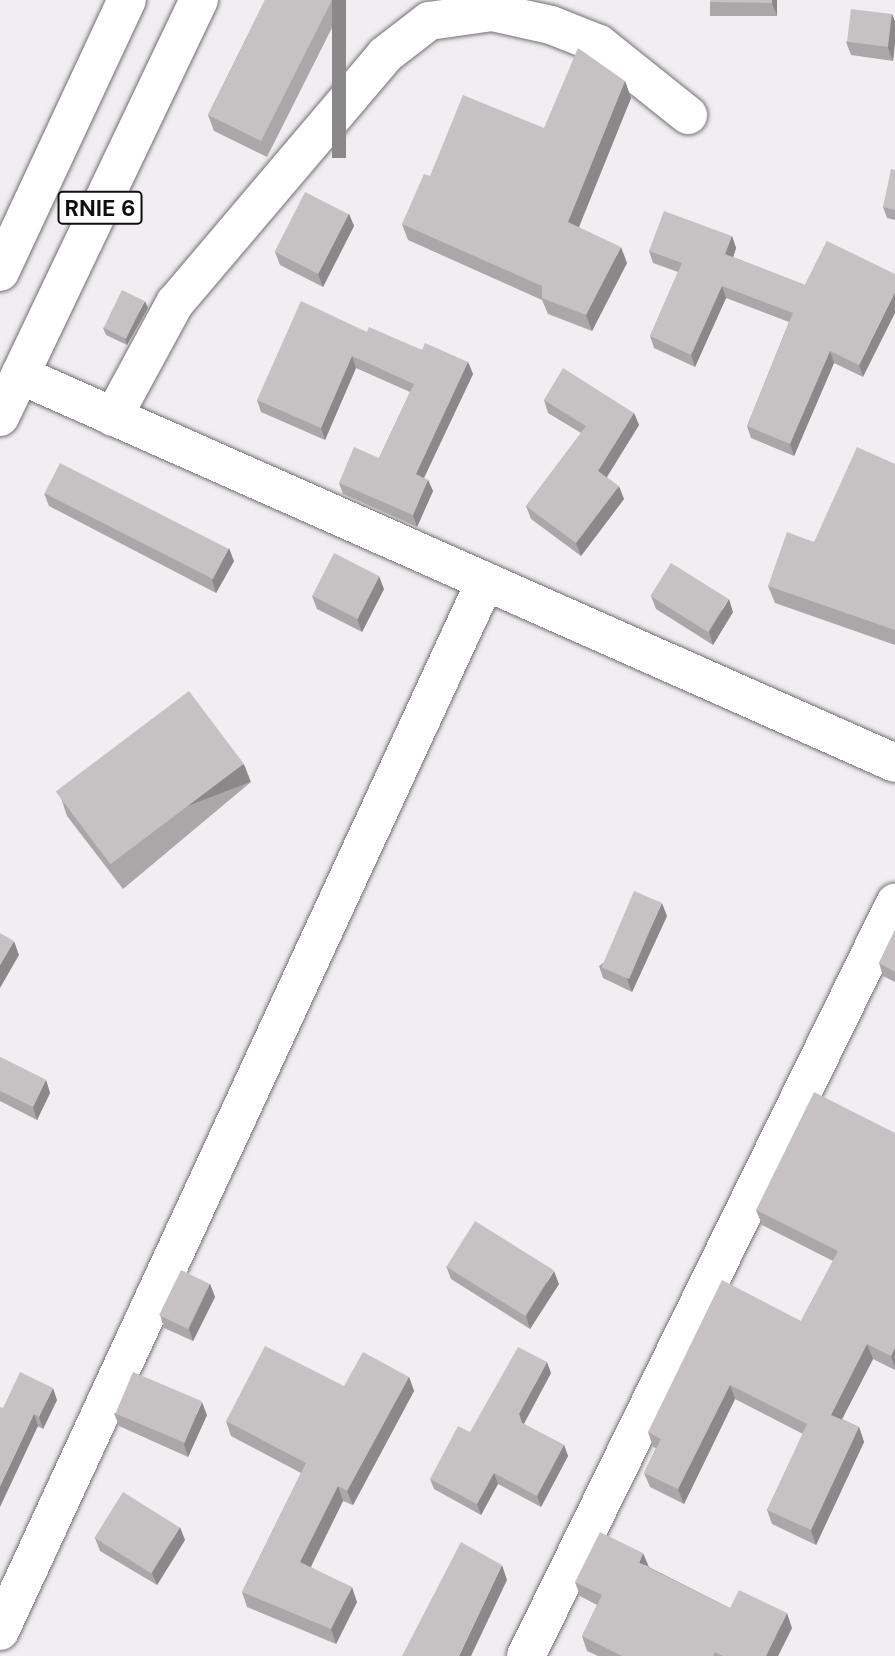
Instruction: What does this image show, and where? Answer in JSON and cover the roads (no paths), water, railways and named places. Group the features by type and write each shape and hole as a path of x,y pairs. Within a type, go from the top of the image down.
{"street":[{"name":"RNIE 6","path":"0,272 127,0"},
{"name":"RNIE 6","path":"0,417 199,0"},
{"path":"113,417 175,303 385,55 429,21 492,12 551,25 599,44 688,115"},
{"path":"20,375 895,762"},
{"path":"0,1632 485,582"},
{"path":"526,1656 895,903"}]}
